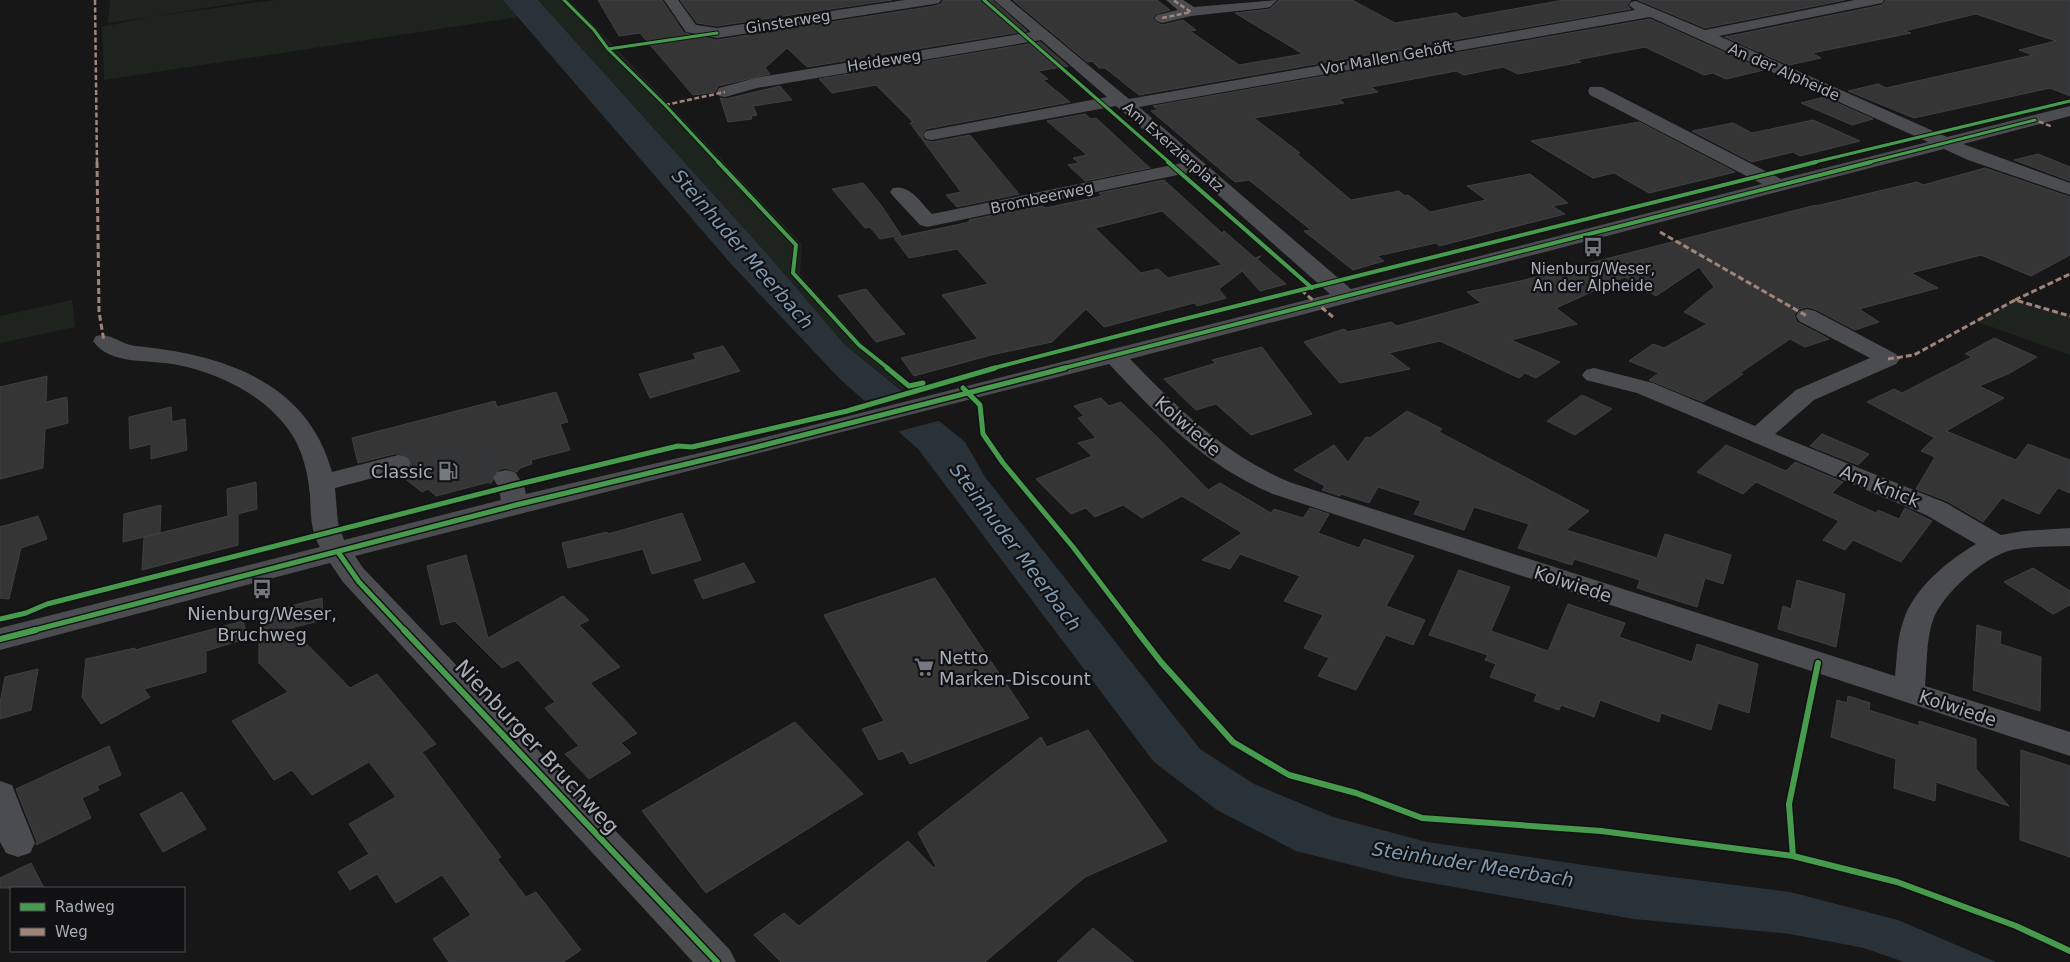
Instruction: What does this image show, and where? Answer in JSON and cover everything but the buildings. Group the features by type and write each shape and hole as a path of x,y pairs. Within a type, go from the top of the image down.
{"street":[{"name":"Ginsterweg","path":"671,0 691,29 717,33 934,0"},
{"name":"Am Exerzierplatz","path":"1001,0 1345,295"},
{"path":"1173,0 1191,12"},
{"path":"1162,18 1191,12 1265,4 1270,0"},
{"name":"An der Alpheide","path":"1624,0 1944,143 1975,156 2070,189"},
{"path":"1833,0 1848,6"},
{"path":"1703,35 1878,0"},
{"name":"Vor Mallen Gehöft","path":"932,135 1650,12"},
{"name":"Heideweg","path":"725,92 754,83 1044,35"},
{"path":"1596,91 1778,185"},
{"path":"0,639 516,505 749,449 2070,111"},
{"name":"Brombeerweg","path":"900,192 927,221 1195,166"},
{"path":"1758,436 1805,395 1888,360 1807,316"},
{"name":"Nienburger Bruchweg","path":"104,341 111,348 121,351 163,355 208,366 246,383 277,402 293,417 306,436 322,483 327,532 338,552 359,582 717,962"},
{"name":"Kolwiede","path":"1114,356 1191,433 1222,457 1270,484 1313,500 2070,744"},
{"name":"Am Knick","path":"1594,375 1645,388 1936,509 1998,545"},
{"path":"322,483 398,463"},
{"path":"506,478 511,486 516,505"},
{"path":"1909,692 1918,621 1927,603 1940,587 1972,559 1998,545 2070,537"},
{"path":"0,794 18,843"}],"shaded area":[{"path":"110,0 255,0 156,16 275,0 503,0 518,17 104,80 102,27 149,17 108,23"},
{"path":"538,0 569,0 592,23 802,244 800,275 868,349 911,383 906,384 914,388 903,391 845,345 769,256"},
{"path":"72,300 75,327 0,343 0,316"},
{"path":"2015,300 2070,316 2070,355 1975,321"}],"water":[{"name":"Steinhuder Meerbach","path":"503,0 538,0 769,256 845,345 965,442 985,477 1200,749 1254,784 1333,817 1427,842 1625,871 1790,892 1898,920 1996,962 1904,962 1864,948 1790,934 1634,919 1403,878 1296,851 1217,810 1154,762 918,449 840,379 732,265"}],"pier":[{"path":"906,390 942,420 896,432 861,402"}],"tunnel":[{"path":"398,463 438,455 479,462 506,478"}],"marked path":[{"path":"95,0 99,312 104,341"},
{"path":"1162,18 1191,12 1173,0"},
{"path":"665,105 725,92"},
{"path":"2032,119 2053,127"},
{"path":"1195,166 1203,165"},
{"path":"1660,232 1807,316"},
{"path":"2015,300 2070,274"},
{"path":"1301,290 1333,317"},
{"path":"1888,359 1914,355 2015,300 2070,316"}],"cycle path":[{"path":"564,0 594,30 608,49 665,105 796,245 793,273 859,345 909,386 923,383"},
{"path":"984,0 1312,288"},
{"path":"608,49 717,33"},
{"path":"0,619 26,613 47,604 511,486 678,446 692,447 847,411 875,401 933,387 961,377 1168,323 1969,124 1977,124 2070,101"},
{"path":"0,639 516,505 749,449 2035,120"},
{"path":"963,388 980,405 983,434 1003,463 1073,547 1161,662 1233,742 1289,775 1356,793 1422,818 1601,831 1793,856 1897,882 2016,926 2070,951"},
{"path":"338,552 359,582 717,962"},
{"path":"1793,856 1789,804 1818,663"}],"place":[{"name":"Nienburg/Weser, An der Alpheide","path":"1593,247"},
{"name":"Classic","path":"448,471"},
{"name":"Nienburg/Weser, Bruchweg","path":"262,589"},
{"name":"Netto Marken-Discount","path":"924,667"}]}
